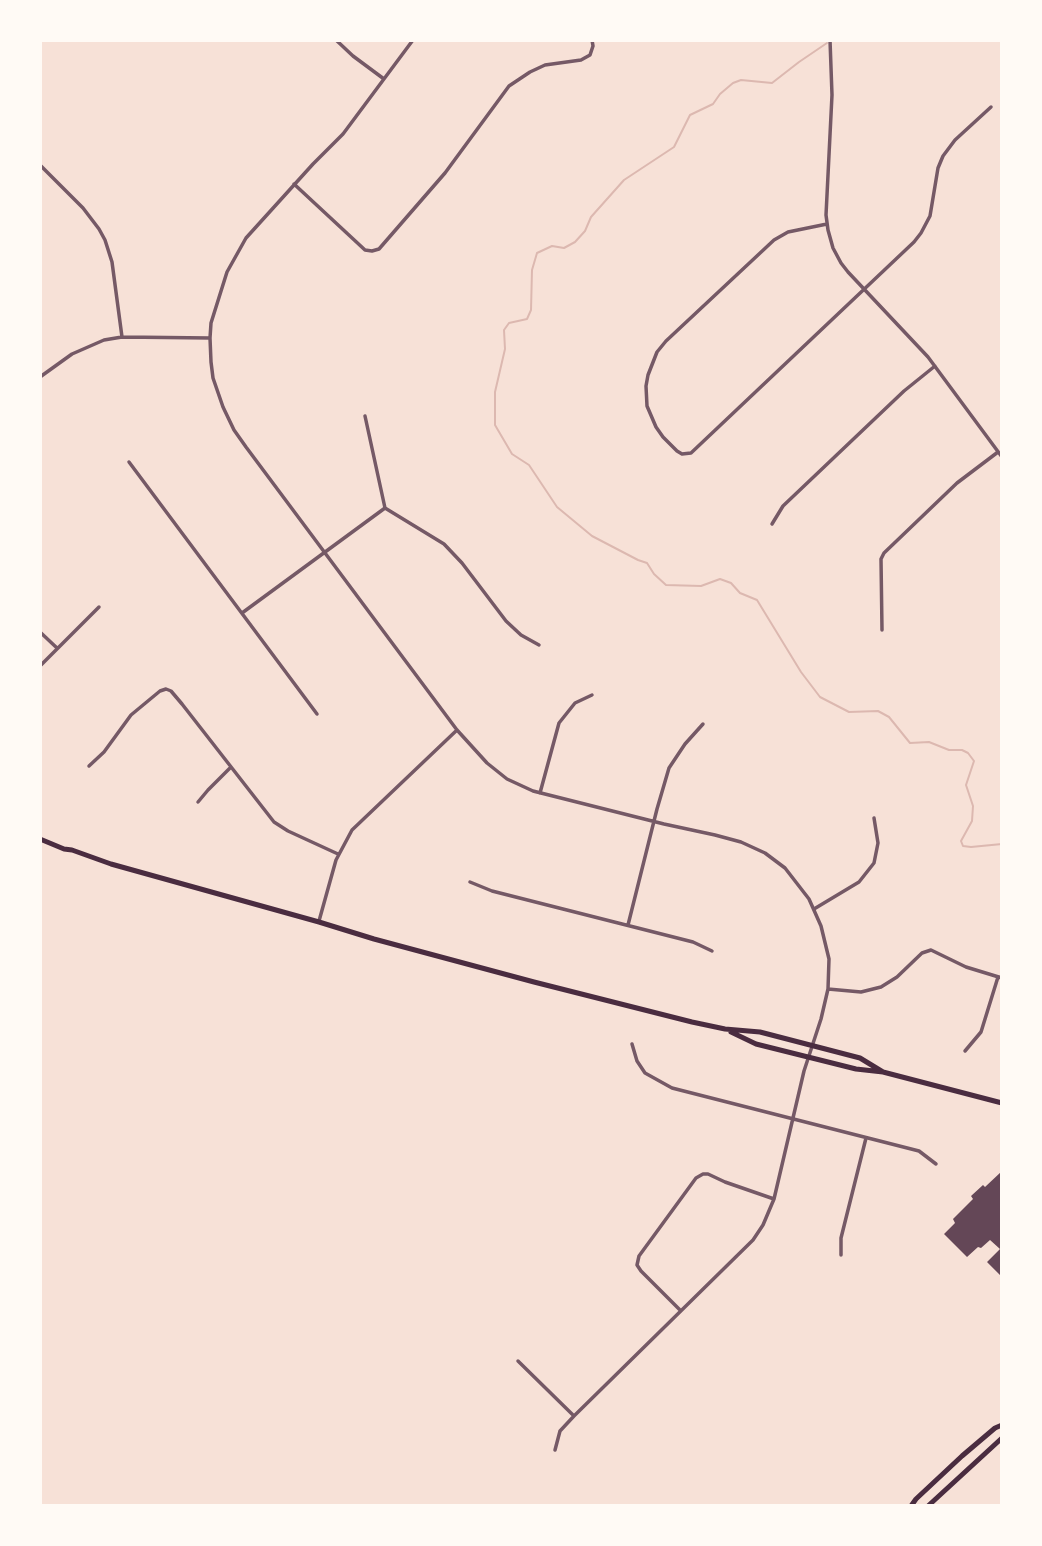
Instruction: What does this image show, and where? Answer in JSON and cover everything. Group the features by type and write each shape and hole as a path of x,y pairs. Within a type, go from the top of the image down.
{"main road":[{"path":"40,839 111,864 374,939 692,1022 725,1029 760,1032 813,1045 860,1058 883,1072"},
{"path":"725,1029 756,1044 1002,1102"},
{"path":"911,1506 962,1457 1002,1424"},
{"path":"928,1506 1002,1438"}],"street":[{"path":"336,40 384,79"},
{"path":"413,40 343,134 246,238 227,272 211,323 210,338 215,385 223,407 234,430 457,730 500,775 540,793 741,842 765,853 785,867 804,891 814,909 827,946 828,989 804,1071 774,1199 762,1225 753,1240 574,1416 560,1432 555,1450"},
{"path":"294,184 365,250 379,249 445,173 509,86 545,65 581,60 590,55 592,40"},
{"path":"830,40 832,95 827,224 833,248 841,263 935,366 1002,457"},
{"path":"827,224 789,232 774,240 657,352 648,375 646,400 652,420 663,437 677,451 682,454 691,453 921,233 930,216 938,168 943,156 955,140 991,107"},
{"path":"40,165 83,208 105,240 114,275 122,337"},
{"path":"40,377 78,351 95,343 122,337 210,338"},
{"path":"772,524 783,506 904,391 935,366"},
{"path":"365,416 385,508 444,544 462,563 506,621 521,635 539,645"},
{"path":"881,630 881,559 884,554 957,483 998,452"},
{"path":"129,462 317,714"},
{"path":"242,613 385,508"},
{"path":"40,666 99,607"},
{"path":"40,632 57,648"},
{"path":"89,766 104,752 131,715 166,689 183,704 274,822 338,854"},
{"path":"540,793 559,723 575,703 592,695"},
{"path":"628,925 669,768 703,724"},
{"path":"319,922 338,854 355,827 457,730"},
{"path":"198,802 231,767"},
{"path":"814,909 859,882 874,863 878,843 874,818"},
{"path":"470,882 492,891 693,942 712,951"},
{"path":"828,989 861,992 881,987 897,977 922,953 931,950 966,967 1000,978 981,1032 965,1051"},
{"path":"632,1044 637,1061 645,1073 672,1088 919,1151 936,1164"},
{"path":"841,1255 841,1238 866,1138"},
{"path":"680,1310 637,1265 639,1256 696,1178 708,1174 774,1199"},
{"path":"518,1361 574,1416"}],"building":[{"path":"1002,1171 1002,1277 987,1262 1000,1249 990,1240 967,1257 944,1234 955,1223 953,1219 973,1199 971,1196"}],"waterway":[{"path":"827,43 772,83 741,80 733,83 713,104 690,115 674,147 624,180 591,217 585,231 575,242 564,248 552,246 537,253 532,270 531,310 527,319 509,323 504,330 505,349 495,392 495,425 512,454 529,465 557,507 592,536 647,563 666,585 701,586 720,579 731,583 740,593 757,600 801,672 820,697 849,712 878,711 889,717 910,743 929,742 949,750 968,753 974,761 966,785 973,806 972,821 961,841 963,846 971,847 1002,844"}]}
